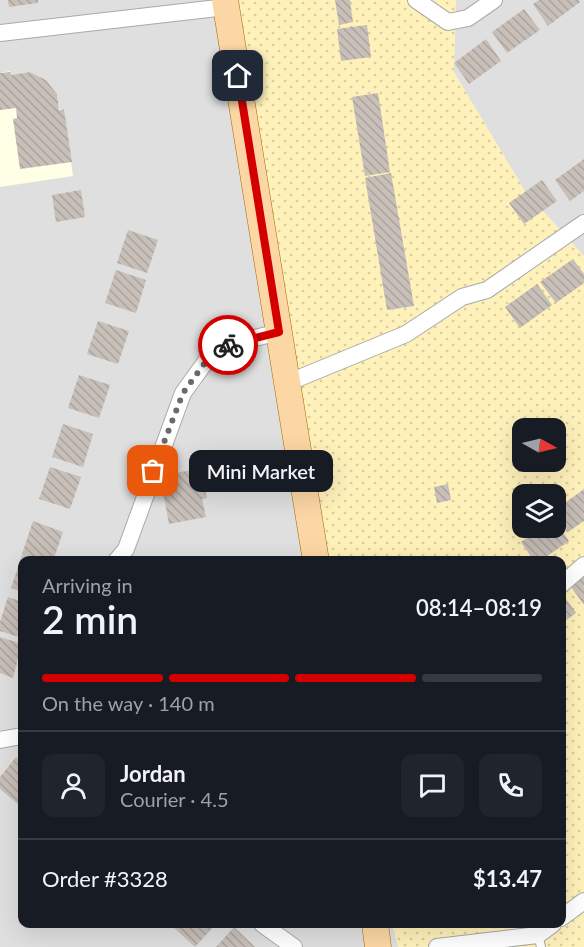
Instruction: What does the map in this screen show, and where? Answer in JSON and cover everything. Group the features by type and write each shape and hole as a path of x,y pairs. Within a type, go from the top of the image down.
{"main road":[{"path":"226,3 315,556"},
{"path":"376,928 378,947"}],"street":[{"path":"416,0 448,22 468,18 494,0"},
{"path":"0,33 226,3"},
{"path":"287,383 406,334 462,297 487,290 584,223"},
{"path":"121,556 126,549 183,393 212,353 231,344 279,332"},
{"path":"566,581 584,566"},
{"path":"0,740 18,736"},
{"path":"566,914 584,901"},
{"path":"268,928 294,947"},
{"path":"437,947 540,941 550,928"}],"shaded area":[{"path":"0,0 584,0 584,947 0,947"},
{"path":"10,71 11,75 30,72 46,80 57,94 59,109 64,109 73,176 0,187 0,73"}],"sand":[{"path":"227,0 456,0 454,72 525,191 584,256 584,947 398,947 393,928 566,928 566,556 315,556"}],"building":[{"path":"8,0 38,0 38,3 9,7"},
{"path":"335,0 350,0 353,22 339,25"},
{"path":"539,0 579,0 580,2 548,26 533,4"},
{"path":"524,9 540,30 507,53 492,32"},
{"path":"367,25 371,57 341,61 337,29"},
{"path":"486,39 501,61 469,84 454,63"},
{"path":"10,72 11,75 30,72 46,80 57,94 59,110 64,109 72,162 20,169 13,119 17,118 16,108 0,110 0,73"},
{"path":"378,93 390,172 365,176 352,97"},
{"path":"584,159 584,191 570,201 555,180"},
{"path":"391,173 414,306 387,310 365,178"},
{"path":"542,180 557,201 524,224 509,203"},
{"path":"81,190 85,217 56,222 52,195"},
{"path":"128,230 158,240 147,273 117,263"},
{"path":"573,259 584,274 584,283 556,303 540,282"},
{"path":"116,270 146,280 136,313 105,303"},
{"path":"537,284 552,305 520,328 505,307"},
{"path":"98,321 129,331 118,364 87,354"},
{"path":"79,375 110,385 99,418 68,408"},
{"path":"63,424 93,434 83,467 52,457"},
{"path":"50,467 81,477 70,509 39,499"},
{"path":"197,469 199,484 204,483 207,498 202,499 206,517 169,524 160,476"},
{"path":"448,484 451,500 437,503 434,487"},
{"path":"584,489 584,521 568,532 566,529 566,502"},
{"path":"33,521 63,532 55,556 22,554"},
{"path":"566,537 569,541 547,556 531,556 521,542 527,538"},
{"path":"18,567 18,591 11,588"},
{"path":"584,573 584,605 569,584"},
{"path":"8,597 18,601 18,637 0,631 0,622"},
{"path":"566,599 576,613 566,620"},
{"path":"0,637 18,643 18,659 13,678 0,673"},
{"path":"16,757 18,759 18,804 0,789 0,777"},
{"path":"174,928 212,928 195,947"},
{"path":"235,928 255,947 216,947"}],"way so far":[{"path":"153,471 183,393 212,353 228,345"}],"place":[{"name":"Mini Market","path":"153,471"}],"route":[{"path":"228,345 279,332 238,76"}]}
